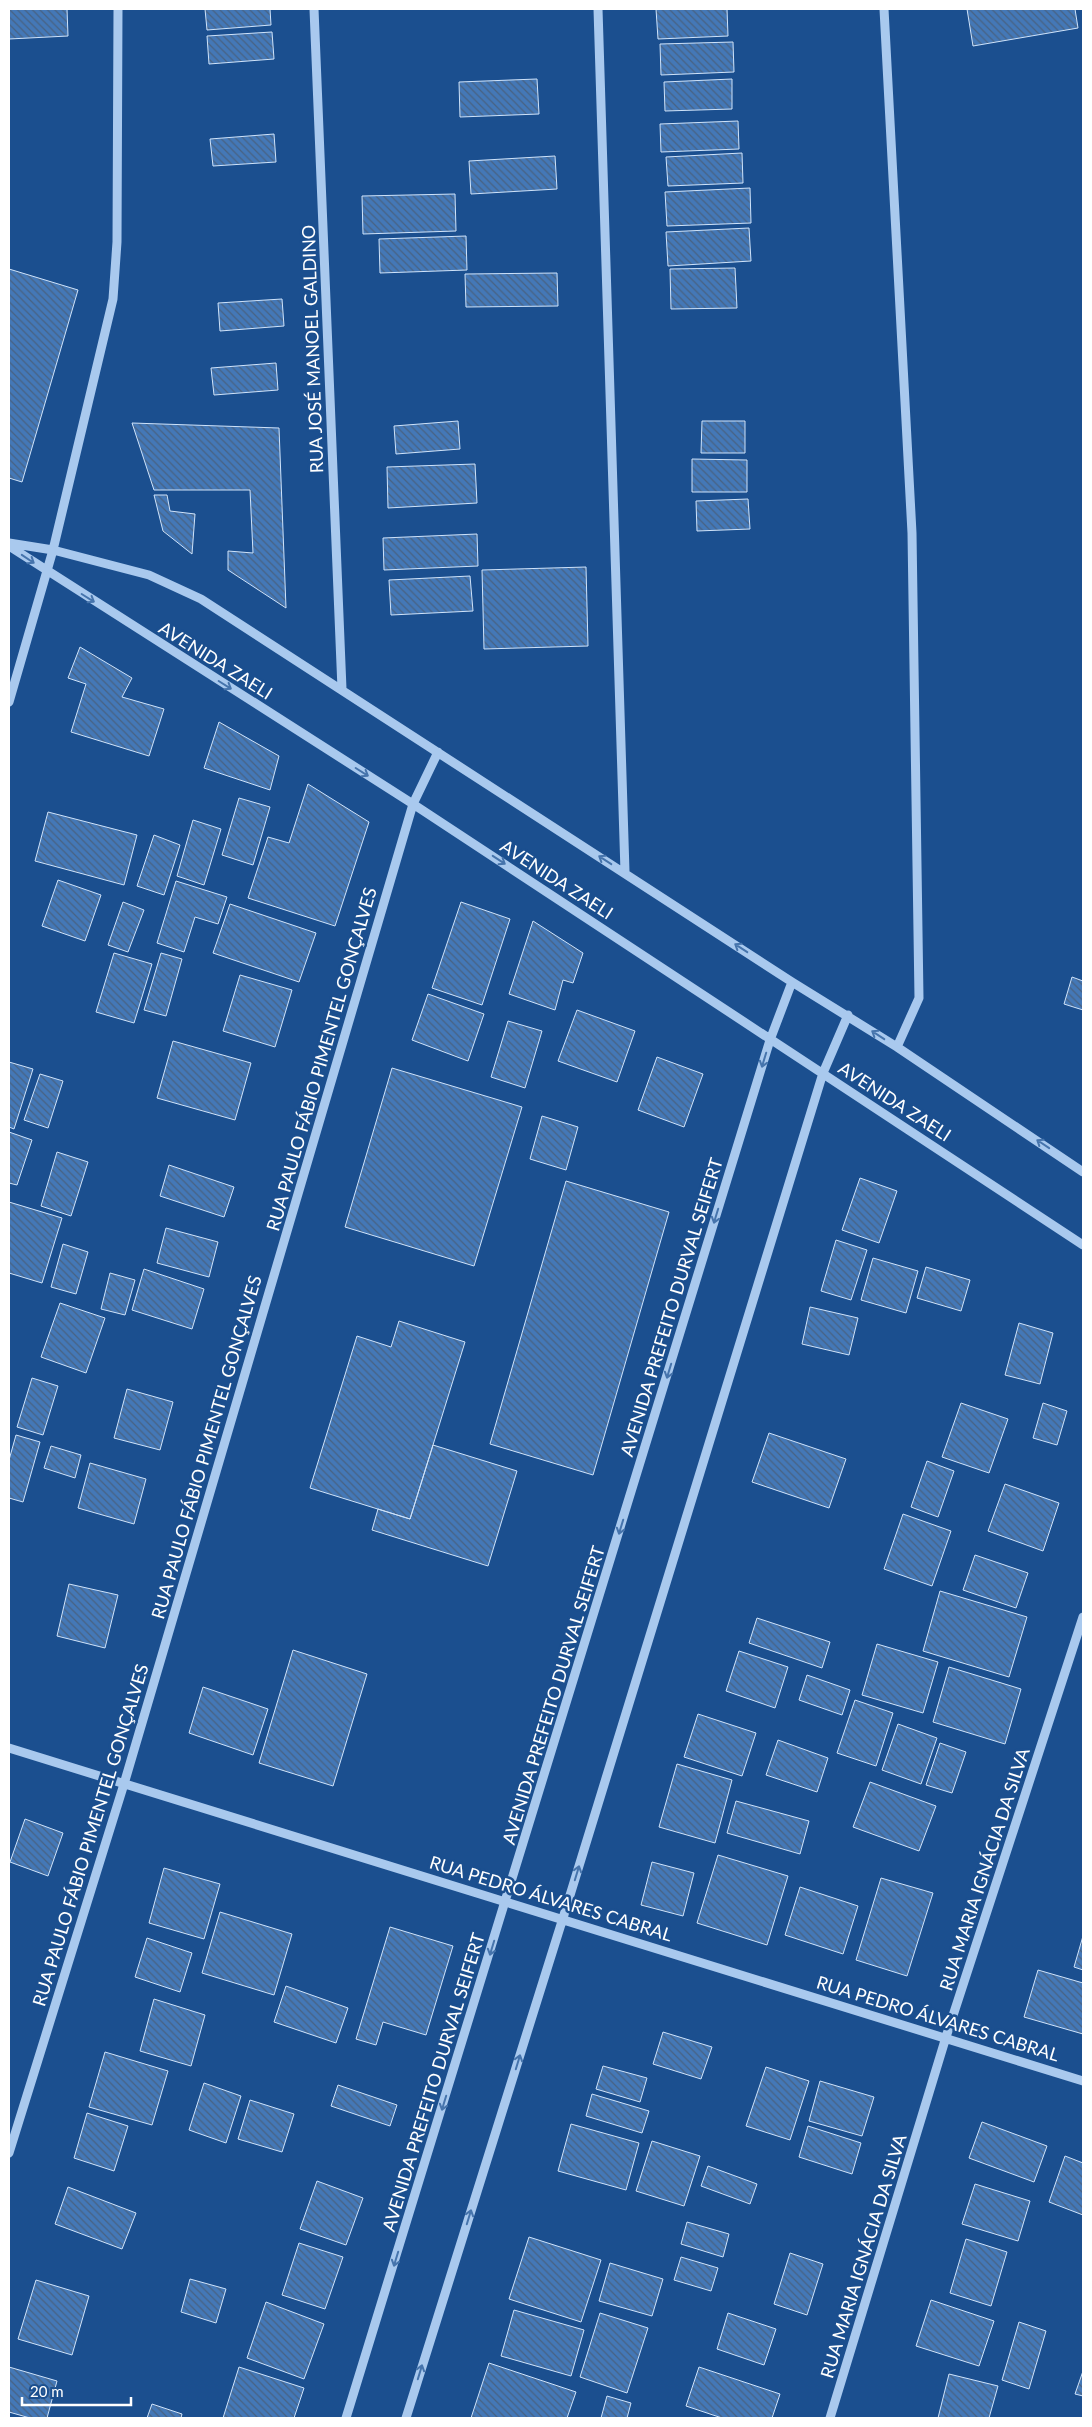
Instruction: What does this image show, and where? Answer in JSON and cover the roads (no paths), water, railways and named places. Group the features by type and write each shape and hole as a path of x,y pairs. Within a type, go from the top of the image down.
{"street":[{"path":"9,702 53,550 112,299 117,242 118,9"},
{"name":"RUA JOSÉ MANOEL GALDINO","path":"314,9 342,688"},
{"path":"598,9 624,872"},
{"path":"884,9 912,533 919,988 919,998 897,1047"},
{"name":"AVENIDA ZAELI","path":"9,545 53,550 149,575 201,599 342,688 792,982 848,1015 1083,1172"},
{"name":"AVENIDA ZAELI","path":"9,545 47,572 413,804 1083,1245"},
{"name":"RUA PAULO FÁBIO PIMENTEL GONÇALVES","path":"9,2153 124,1784 413,804 438,752"},
{"name":"AVENIDA PREFEITO DURVAL SEIFERT","path":"346,2418 770,1040 792,982"},
{"path":"406,2418 563,1918 823,1073 848,1015"},
{"name":"RUA MARIA IGNÁCIA DA SILVA","path":"830,2418 946,2037 1083,1617"},
{"name":"RUA PEDRO ÁLVARES CABRAL","path":"9,1748 563,1918 1083,2081"}]}
